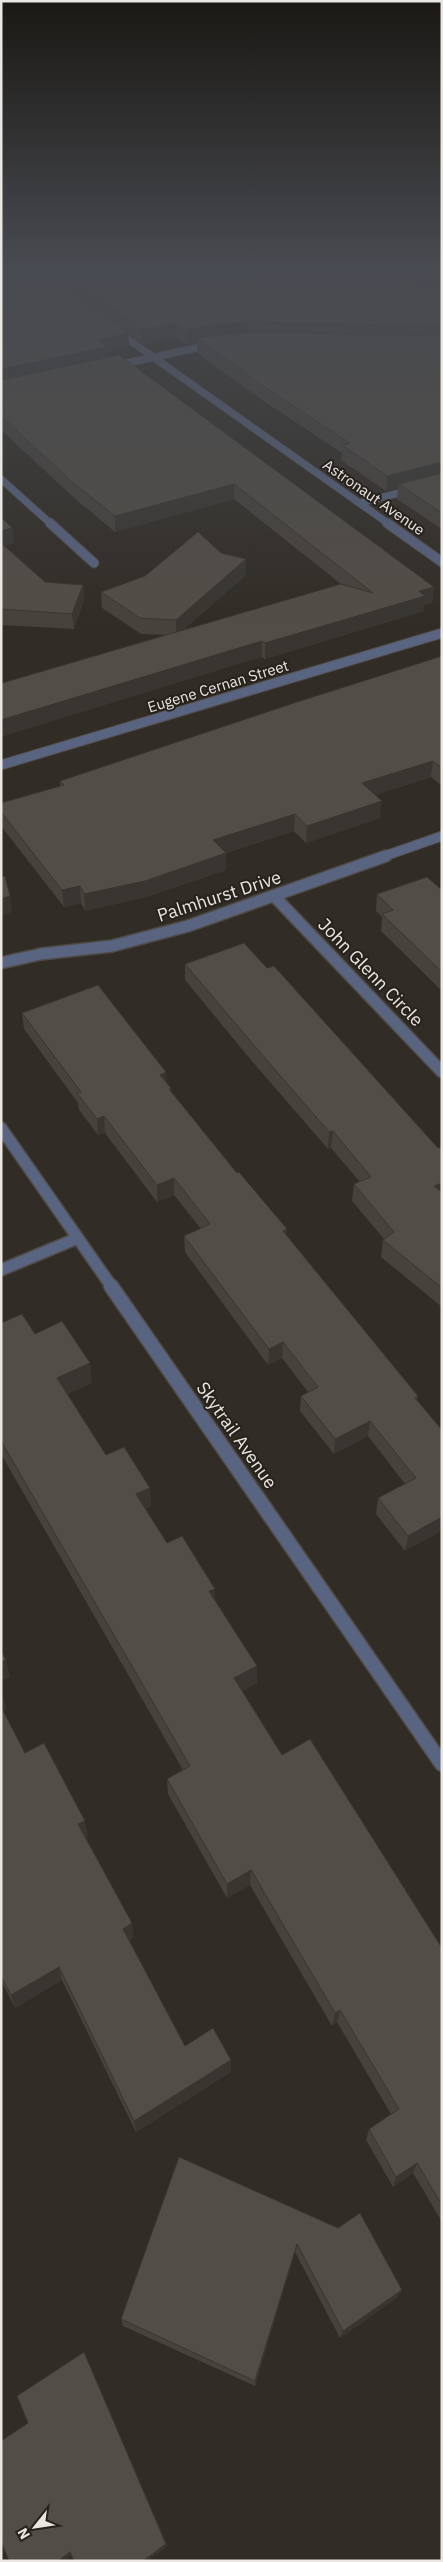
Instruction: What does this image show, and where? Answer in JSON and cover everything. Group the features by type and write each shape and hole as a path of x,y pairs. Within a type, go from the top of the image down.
{"street":[{"name":"Astronaut Avenue","path":"192,386 442,562"},
{"path":"1,479 94,563"},
{"path":"360,503 442,482"},
{"name":"Eugene Cernan Street","path":"1,765 442,633"},
{"name":"Palmhurst Drive","path":"1,963 41,954 112,946 188,926 442,836"},
{"name":"John Glenn Circle","path":"274,896 442,1072"},
{"name":"Skytrail Avenue","path":"1,1128 442,1764"},
{"path":"1,1270 78,1238"}],"building":[{"path":"1,386 160,386 434,587 419,591 425,596 265,643 262,641 1,720 1,682 341,584 373,593 234,484 115,516 71,481 1,416"},
{"path":"263,386 442,386 442,462 387,476 342,445 350,443"},
{"path":"442,473 442,513 399,484"},
{"path":"1,517 12,528 1,531"},
{"path":"198,532 221,553 246,559 176,620 140,618 101,592 145,576"},
{"path":"1,543 45,582 83,585 72,614 1,609"},
{"path":"442,656 442,768 433,761 362,783 382,801 307,826 295,814 213,840 226,853 145,881 84,894 80,886 62,890 1,812 1,803 64,785 60,781"},
{"path":"5,876 10,896 1,899 1,877"},
{"path":"427,877 442,890 442,972 382,914 393,910 377,894"},
{"path":"244,943 267,968 274,966 438,1148 442,1147 442,1183 434,1186 442,1192 442,1288 383,1240 394,1232 354,1184 371,1177 333,1131 329,1132 185,964"},
{"path":"98,985 166,1072 160,1075 171,1088 169,1089 237,1173 239,1172 287,1229 283,1231 418,1396 415,1398 442,1430 442,1517 408,1536 378,1498 416,1478 370,1421 335,1439 301,1396 318,1387 283,1342 269,1349 184,1236 210,1224 174,1178 157,1185 104,1116 97,1119 77,1093 81,1092 22,1013"},
{"path":"22,1314 35,1334 62,1321 90,1363 57,1378 106,1455 124,1447 150,1488 136,1494 167,1543 182,1536 215,1589 209,1591 257,1666 234,1678 282,1755 310,1739 442,1948 442,2205 417,2163 396,2177 369,2129 399,2109 340,2010 335,2013 251,1870 227,1884 167,1779 190,1766 1,1441 1,1323"},
{"path":"1,1651 6,1660 1,1662"},
{"path":"1,1707 25,1753 44,1743 85,1821 78,1824 132,1923 123,1929 185,2046 213,2028 231,2060 134,2121 59,1967 11,1995 1,1976"},
{"path":"179,2157 338,2228 360,2213 402,2290 343,2331 297,2244 255,2381 121,2319"},
{"path":"84,2352 166,2544 143,2561 74,2561 70,2552 58,2561 9,2561 1,2541 1,2441 28,2423 17,2396"}]}
